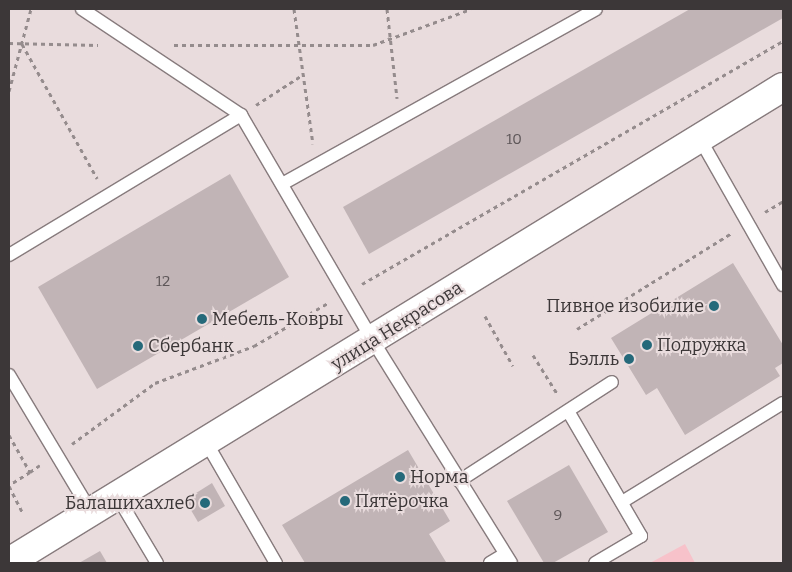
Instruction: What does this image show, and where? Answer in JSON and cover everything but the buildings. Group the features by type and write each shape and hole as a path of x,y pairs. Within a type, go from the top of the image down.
{"street":[{"name":"улица Некрасова","path":"9,562 373,341 783,87"}],"lane":[{"path":"82,9 134,46 241,115 373,341 508,559 490,563"},
{"path":"282,184 596,9"},
{"path":"9,255 241,115"},
{"path":"700,139 783,285"},
{"path":"9,375 91,512"},
{"path":"459,480 612,382"},
{"path":"622,502 783,403"},
{"path":"568,411 642,536 595,563"},
{"path":"206,442 276,563"},
{"path":"117,496 157,563"}],"path":[{"path":"9,91 31,9"},
{"path":"294,9 316,165"},
{"path":"387,9 400,118"},
{"path":"9,43 134,46 373,45 471,9"},
{"path":"23,514 9,485 57,455 155,383 254,346 783,41"},
{"path":"22,43 107,196"},
{"path":"241,115 304,74"},
{"path":"577,329 783,201"},
{"path":"485,316 514,366"},
{"path":"533,355 568,411"},
{"path":"9,435 30,472"}],"shaded area":[{"path":"685,544 695,563 650,563"}],"place":[{"name":"Пивное изобилие","path":"714,306"},
{"name":"Мебель-Ковры","path":"202,319"},
{"name":"Подружка","path":"647,345"},
{"name":"Сбербанк","path":"138,346"},
{"name":"Бэлль","path":"629,359"},
{"name":"Норма","path":"400,477"},
{"name":"Пятёрочка","path":"345,501"},
{"name":"Балашихахлеб","path":"205,503"}]}
